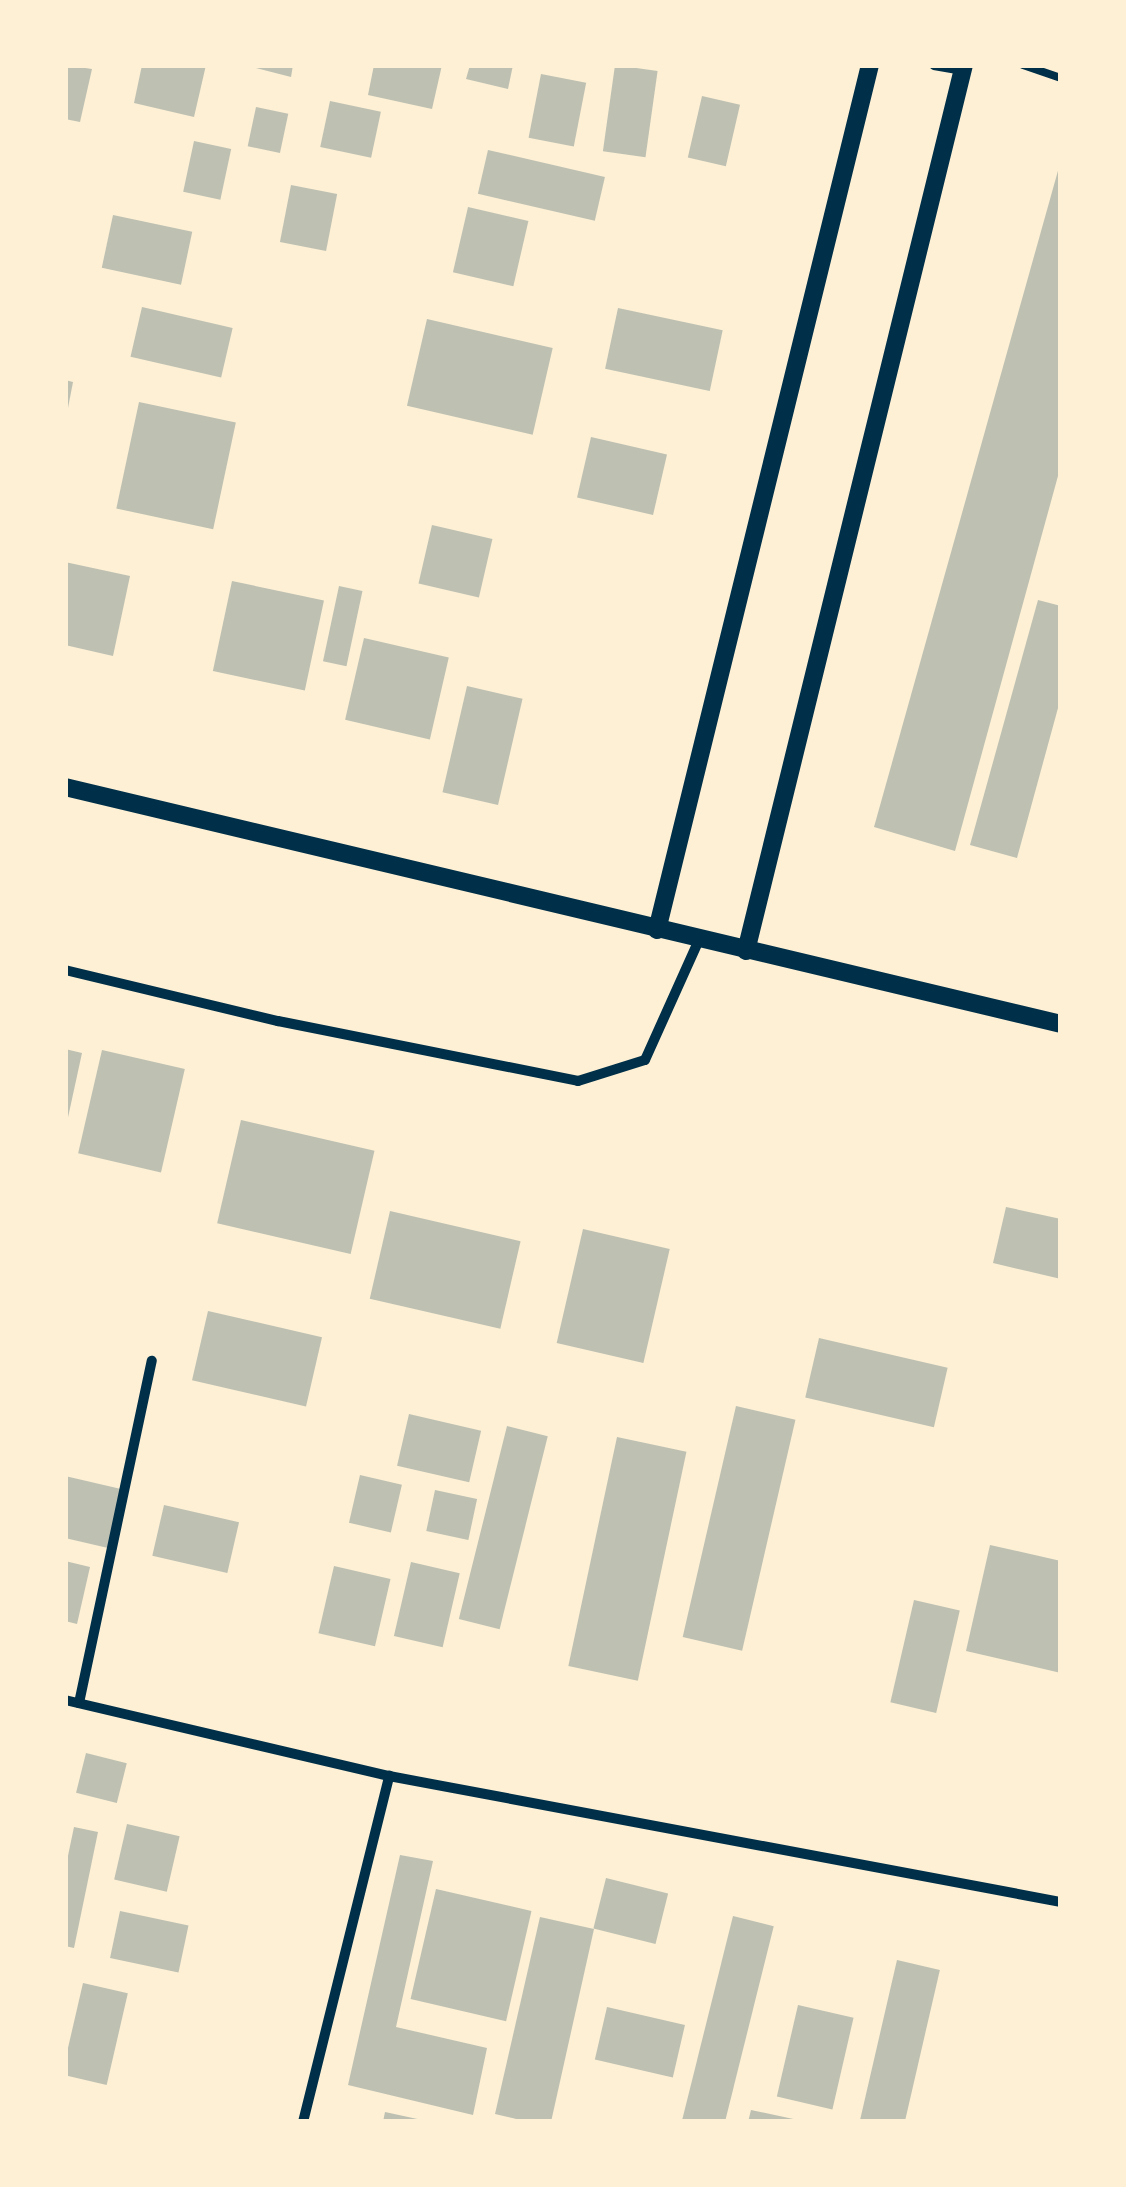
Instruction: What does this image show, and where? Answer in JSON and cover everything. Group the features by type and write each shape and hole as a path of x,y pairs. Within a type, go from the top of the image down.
{"street":[{"path":"657,930 870,65"},
{"path":"746,951 963,68 934,65"},
{"path":"65,788 1061,1024"},
{"path":"65,970 278,1021 578,1081 645,1060 699,940"},
{"path":"79,1703 152,1361"},
{"path":"65,1700 390,1776 1061,1902"},
{"path":"303,2122 390,1776"}],"lane":[{"path":"1023,65 1061,78"}],"building":[{"path":"65,65 92,69 80,122 65,119"},
{"path":"142,65 206,65 194,117 134,103"},
{"path":"244,65 293,65 291,77"},
{"path":"374,65 442,65 432,109 368,95"},
{"path":"470,65 513,65 508,89 466,79"},
{"path":"615,65 658,71 645,157 603,151"},
{"path":"541,74 586,83 574,147 529,138"},
{"path":"702,96 740,105 726,166 688,157"},
{"path":"330,101 381,112 371,158 320,147"},
{"path":"256,107 288,114 280,153 248,146"},
{"path":"194,141 231,149 220,200 183,192"},
{"path":"488,150 605,177 595,221 478,194"},
{"path":"1061,160 1061,465 955,851 874,827"},
{"path":"291,185 337,194 326,251 280,242"},
{"path":"468,207 528,221 513,286 453,272"},
{"path":"113,215 192,232 181,285 102,268"},
{"path":"142,307 233,328 221,378 131,357"},
{"path":"618,308 723,330 710,391 605,369"},
{"path":"427,319 553,348 533,435 407,406"},
{"path":"65,380 73,382 67,413 65,413"},
{"path":"139,402 236,423 213,529 116,509"},
{"path":"591,437 667,455 653,515 577,497"},
{"path":"432,525 492,539 479,597 419,583"},
{"path":"65,562 130,576 113,656 65,645"},
{"path":"232,581 324,601 305,691 213,671"},
{"path":"339,586 362,591 346,666 323,661"},
{"path":"1038,600 1061,606 1061,697 1017,858 970,845"},
{"path":"364,638 449,658 430,739 345,720"},
{"path":"467,686 523,699 498,805 442,792"},
{"path":"65,1049 82,1053 67,1122 65,1122"},
{"path":"102,1050 185,1069 161,1172 78,1153"},
{"path":"241,1120 374,1151 351,1254 217,1223"},
{"path":"1006,1207 1061,1219 1061,1279 993,1263"},
{"path":"390,1211 521,1241 500,1329 370,1299"},
{"path":"583,1229 670,1249 643,1363 557,1343"},
{"path":"208,1311 322,1337 306,1406 192,1380"},
{"path":"819,1338 948,1368 934,1427 805,1397"},
{"path":"736,1406 795,1420 742,1651 683,1637"},
{"path":"409,1414 481,1431 469,1482 397,1466"},
{"path":"507,1426 548,1436 500,1629 459,1619"},
{"path":"617,1437 686,1452 638,1681 568,1666"},
{"path":"360,1475 402,1485 391,1532 349,1523"},
{"path":"65,1476 121,1489 108,1548 65,1538"},
{"path":"435,1490 477,1499 468,1540 426,1531"},
{"path":"164,1505 239,1522 227,1573 152,1556"},
{"path":"990,1545 1061,1561 1061,1673 966,1651"},
{"path":"65,1561 90,1567 77,1624 65,1621"},
{"path":"411,1562 460,1573 443,1647 394,1636"},
{"path":"334,1566 391,1579 375,1646 318,1633"},
{"path":"914,1600 960,1611 936,1713 890,1702"},
{"path":"86,1753 127,1763 117,1803 76,1793"},
{"path":"127,1824 180,1836 167,1892 114,1880"},
{"path":"74,1827 98,1832 74,1948 65,1946 65,1870"},
{"path":"400,1855 433,1861 396,2027 487,2048 473,2115 348,2085"},
{"path":"606,1878 668,1893 656,1944 593,1928"},
{"path":"436,1889 531,1911 506,2021 411,1999"},
{"path":"120,1911 188,1926 178,1973 110,1958"},
{"path":"733,1916 774,1926 725,2122 682,2121"},
{"path":"540,1917 594,1929 551,2122 529,2122 495,2114"},
{"path":"897,1960 940,1970 905,2122 860,2122"},
{"path":"83,1983 128,1993 107,2085 65,2075"},
{"path":"798,2005 854,2018 832,2109 777,2097"},
{"path":"607,2007 685,2025 673,2078 595,2060"},
{"path":"751,2110 798,2120 748,2122"},
{"path":"385,2112 422,2120 422,2122 383,2122"}]}
